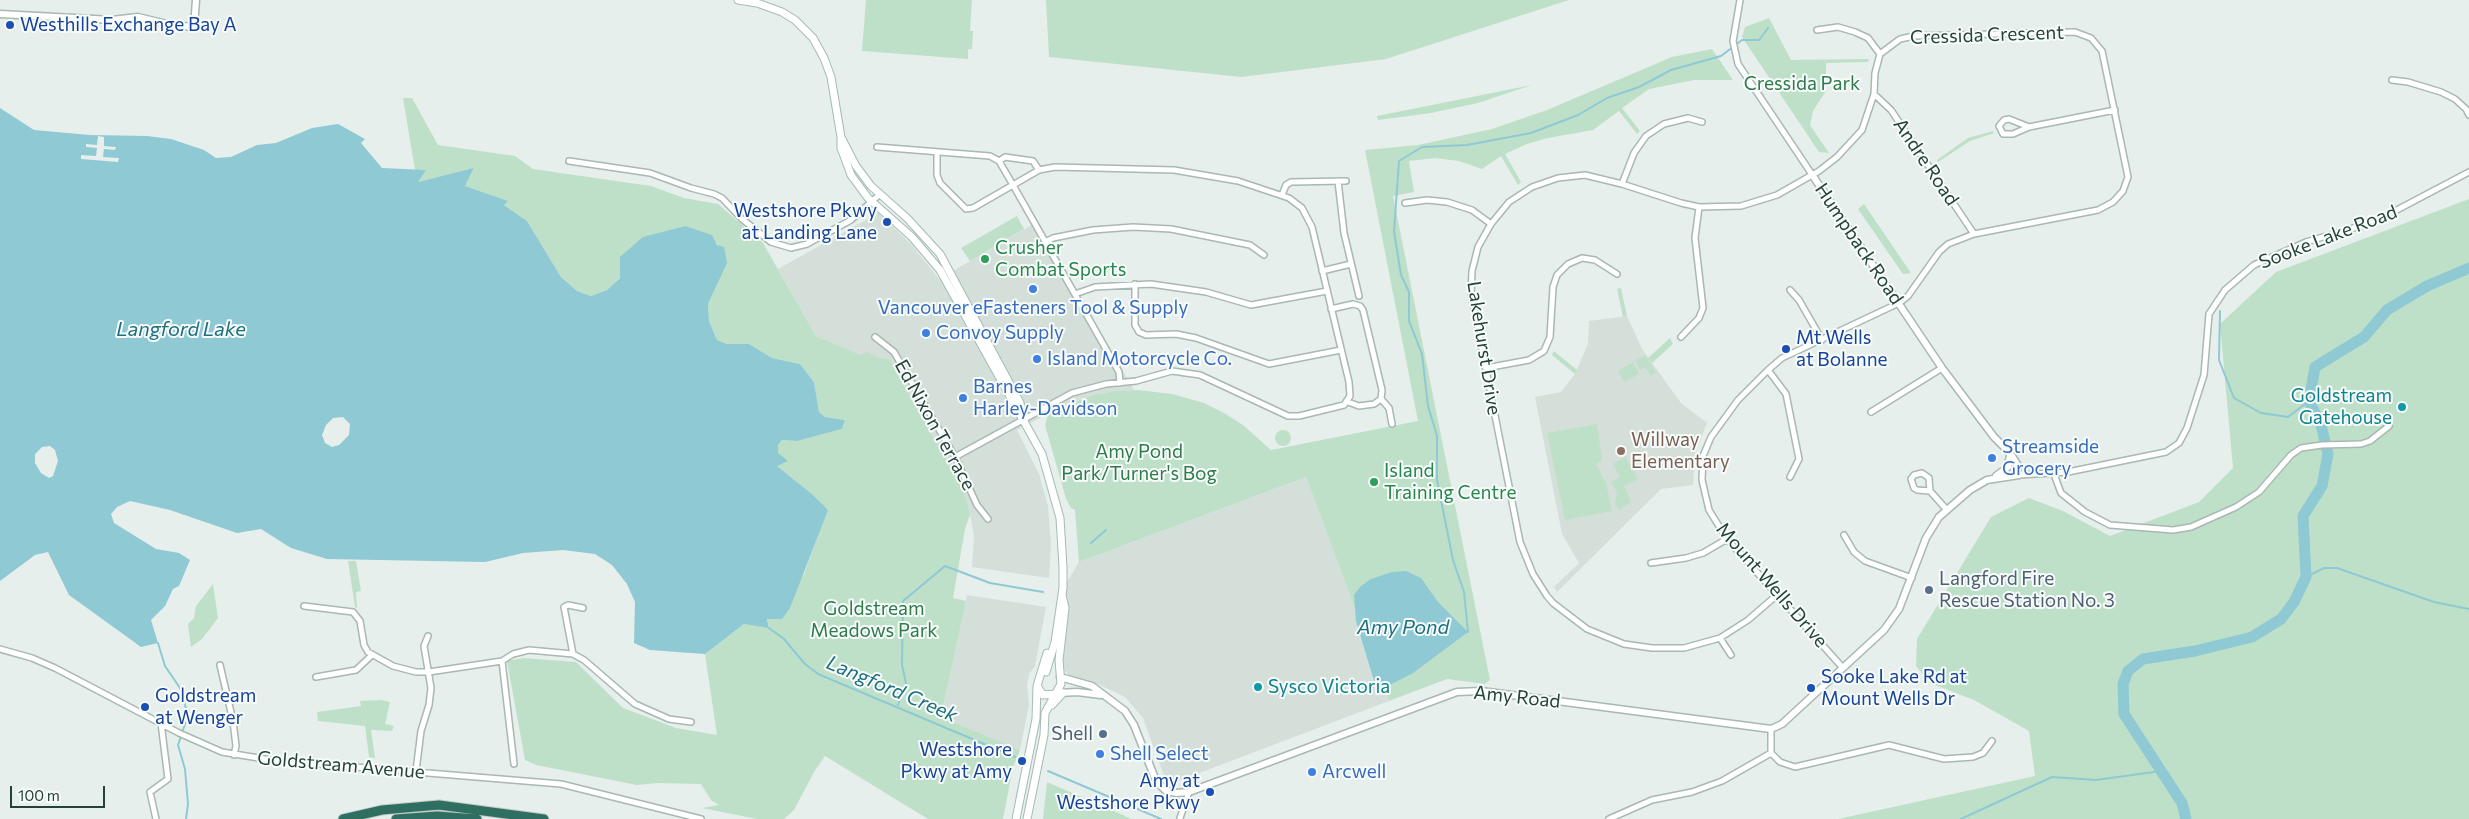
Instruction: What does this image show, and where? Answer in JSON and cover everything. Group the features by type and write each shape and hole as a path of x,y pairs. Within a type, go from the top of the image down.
{"highway":[{"path":"342,819 382,810 439,805 544,819"},
{"path":"396,819 437,816 477,819"}],"main road":[{"path":"738,0 771,7 782,12 795,20 813,38 824,58 831,77 841,137 841,148 851,175 872,202 912,237 940,270 1014,407 1024,418"},
{"path":"841,137 863,176 879,195 907,218 940,254 1020,403 1024,418 1042,454 1057,505 1062,534 1062,595 1056,632 1036,686 1036,719 1016,819"},
{"path":"1028,819 1047,707 1061,686 1058,660 1065,608 1062,595"},
{"path":"1042,674 1055,673 1060,677"},
{"path":"1036,686 1043,695 1055,694"},
{"path":"1045,722 1053,704 1063,693"}],"street":[{"path":"194,26 196,0"},
{"name":"Humpback Road","path":"1740,0 1732,41 1738,64 1942,368 2017,464 2019,475"},
{"path":"0,14 112,20 138,17 171,25 208,27"},
{"path":"1813,176 1837,157 1862,130 1874,94 1875,72 1880,54 1868,38 1856,32 1838,27 1817,30"},
{"name":"Cressida Crescent","path":"1880,54 1890,44 1914,36 2076,32 2091,38 2102,51 2128,177 2123,191 2113,202 2098,210 1974,234 1948,244 1939,252 1908,296 1899,303"},
{"path":"2392,80 2408,82 2440,92 2455,99 2469,115"},
{"name":"Andre Road","path":"1874,94 1891,110 1974,234"},
{"path":"2029,127 2009,119 2004,120 1999,126 2003,134 2008,135 2029,127 2115,110"},
{"path":"1622,184 1634,153 1646,136 1664,124 1688,118 1702,122"},
{"path":"877,147 990,156 999,161 1119,372 1120,383"},
{"path":"937,152 937,175 940,183 966,209 973,208 1039,170 1055,167 1174,170 1238,181 1282,195 1298,203 1308,215 1350,388 1348,402 1338,409 1293,417 1191,372 1172,371 1136,381 1072,393 956,457"},
{"path":"999,161 1005,157 1033,161 1039,170"},
{"path":"569,161 650,174 686,187 714,194 722,198 742,219 771,242 791,248 807,244 851,220 879,195"},
{"name":"Sooke Lake Road","path":"1771,729 1786,721 1884,630 1899,609 1926,538 1939,517 1979,484 1994,477 2054,474 2166,452 2179,443 2187,428 2204,375 2209,314 2211,308 2225,290 2254,265 2306,242 2374,222 2463,177 2469,172"},
{"name":"Lakehurst Drive","path":"1777,595 1748,620 1720,638 1684,648 1652,648 1624,644 1587,629 1553,603 1533,574 1520,542 1471,294 1472,271 1478,247 1491,224 1509,202 1532,187 1558,178 1585,175 1622,184 1681,204 1699,207 1741,206 1777,195 1813,176"},
{"path":"2463,177 2469,177"},
{"path":"1338,181 1344,233 1359,296"},
{"path":"1282,195 1286,185 1291,182 1346,181"},
{"path":"1405,203 1427,200 1447,202 1472,210 1491,224"},
{"path":"1681,337 1699,318 1703,308 1695,238 1699,207"},
{"path":"1045,242 1093,230 1152,228 1189,231 1225,238 1250,246 1264,255"},
{"path":"1486,368 1529,360 1544,351 1550,337 1553,287 1557,275 1568,264 1582,258 1595,260 1617,274"},
{"path":"1322,271 1350,264"},
{"path":"1075,294 1095,287 1135,284 1188,288 1248,305 1327,291"},
{"path":"1135,284 1136,325 1139,332 1146,335 1170,334 1190,336 1268,364 1341,350"},
{"path":"1790,290 1799,300 1822,340"},
{"name":"Mount Wells Drive","path":"1843,668 1727,539 1709,510 1702,480 1704,456 1711,437 1733,408 1768,370 1782,358 1899,303"},
{"path":"1331,308 1357,304 1363,310 1382,390 1381,399 1389,408 1392,424"},
{"name":"Ed Nixon Terrace","path":"875,336 894,352 956,457 977,505 988,519"},
{"path":"1871,412 1942,368"},
{"path":"1768,370 1786,394 1799,459 1790,477"},
{"path":"1348,402 1359,406 1374,404 1381,399"},
{"path":"2054,474 2061,493 2085,512 2101,520 2110,524 2172,530 2191,527 2236,507 2260,492 2295,452 2308,446 2353,444 2370,441 2389,426"},
{"path":"1994,477 2008,466 2010,454"},
{"path":"1930,491 1947,510"},
{"path":"1844,535 1854,552 1865,561 1912,578"},
{"path":"1651,562 1686,558 1703,553 1727,539"},
{"path":"573,654 564,607 568,604 583,608"},
{"path":"304,606 347,610 357,614 364,645 371,656 404,670 429,672 502,661 513,654 529,650 573,654 584,660 636,704 669,719 691,722"},
{"path":"416,771 421,731 429,705 429,672 424,646 428,636"},
{"path":"1720,638 1732,655"},
{"name":"Goldstream Avenue","path":"0,649 32,658 161,723 222,752 234,755 561,784 700,819"},
{"path":"316,677 356,670 365,664 371,656"},
{"path":"502,661 514,764"},
{"path":"220,665 233,721 236,746 234,755"},
{"name":"Amy Road","path":"1060,677 1092,686 1128,714 1159,785 1170,792 1189,792 1457,692 1481,691 1771,729"},
{"path":"1055,694 1103,695"},
{"path":"156,819 150,792 168,779 161,723"},
{"path":"1771,729 1771,753 1780,762 1795,767 1889,745 1944,759 1973,756 1983,753 1992,741"},
{"path":"1609,819 1652,800 1692,792 1722,781 1771,753"},
{"path":"1180,818 1189,792"}],"shaded area":[{"path":"878,213 911,244 939,279 1037,222 1134,390 1105,393 1084,398 1063,406 1017,430 1039,474 1048,506 1051,543 1049,578 972,567 974,536 968,504 961,485 892,364 884,359 861,356 816,336 778,269"},
{"name":"Willway Elementary","path":"1627,316 1642,349 1681,403 1707,423 1695,454 1693,485 1661,489 1557,592 1554,587 1579,563 1562,534 1535,397 1561,392 1575,374 1588,344 1589,321"},
{"path":"1306,477 1389,701 1173,783 1164,776 1143,718 1125,697 1098,684 1073,679 1062,668 1056,651 1066,584 1079,562"},
{"path":"967,595 1046,607 1035,666 1029,674 1027,685 1029,705 1020,750 941,718"}],"green space":[{"path":"866,0 972,0 970,31 973,31 972,49 968,49 968,59 862,51"},
{"path":"1046,0 1569,0 1386,59 1241,77 1049,57"},
{"name":"Cressida Park","path":"1769,18 1791,60 1869,59 1868,62 1826,63 1826,91 1813,111 1810,125 1829,153 1819,152 1742,37 1745,27"},
{"name":"Amy Pond Park/Turner's Bog","path":"1712,49 1733,80 1694,80 1649,89 1622,108 1640,131 1637,134 1619,111 1593,130 1548,138 1527,144 1505,154 1521,182 1518,185 1501,156 1482,169 1459,161 1435,158 1409,161 1414,192 1393,196 1490,680 1485,684 1447,679 1389,701 1306,477 1079,562 1075,510 1071,508 1066,499 1045,425 1048,415 1063,406 1094,395 1116,391 1138,390 1172,394 1204,403 1224,413 1243,425 1271,450 1418,421 1365,150 1418,145 1492,129 1547,110 1672,57"},
{"path":"1532,85 1478,103 1431,113 1378,120 1377,116"},
{"name":"Goldstream Meadows Park","path":"403,98 412,98 438,145 515,156 533,169 651,186 684,198 718,204 763,243 816,336 860,355 867,352 879,358 889,359 961,485 968,504 970,515 965,529 953,598 966,601 941,717 1020,750 1013,767 1003,819 928,819 825,756 814,772 794,810 784,819 757,819 702,808 719,805 711,800 701,784 658,783 637,785 536,765 525,760 507,661 523,658 576,662 623,708 676,728 717,735 705,654 744,624 769,627 767,618 804,574 827,510 812,494 777,466 778,445 782,440 797,441 842,429 845,420 825,417 819,412 814,382 800,364 772,358 749,344 727,344 717,340 709,321 708,304 719,280 720,247 714,241 685,226 668,231 607,290 591,296 577,291 561,277 527,221 503,204 507,201 465,186 474,169 417,182"},
{"path":"1993,131 1994,133 1970,141 1938,162 1937,160 1968,138"},
{"path":"2469,199 2469,819 1838,819 2035,776 2029,731 1974,700 1930,683 1916,666 1917,639 1991,517 2029,498 2063,511 2110,536 2199,502 2233,468 2220,324 2276,272"},
{"path":"1864,204 1911,273 1903,274 1858,209"},
{"path":"1017,216 1024,229 970,261 961,248"},
{"path":"1621,288 1627,316 1623,317 1617,289"},
{"path":"1670,338 1673,344 1652,363 1648,358"},
{"path":"1554,351 1577,370 1575,374 1552,355"},
{"path":"1645,355 1656,372 1651,376 1645,367 1640,370 1635,361"},
{"path":"1633,362 1639,374 1624,382 1618,371"},
{"path":"1597,424 1602,460 1596,464 1606,483 1612,511 1565,520 1547,433"},
{"path":"1283,430 1291,438 1283,446 1275,438"},
{"path":"1626,457 1638,479 1625,486 1623,484 1631,502 1619,510 1615,503 1617,493 1611,482 1620,477 1613,464"},
{"path":"348,561 356,561 361,591 356,592 357,608 355,607"},
{"path":"213,584 218,618 202,639 191,647 188,624 194,618 196,606"},
{"path":"381,700 390,702 385,724 394,726 392,731 371,730 375,758 369,757 365,726 318,721 317,712 361,706 360,701"},
{"path":"1047,782 1123,815 1131,819 1043,819"}],"water":[{"name":"Langford Lake","path":"0,108 34,130 171,139 204,150 216,158 231,157 257,145 276,143 312,128 338,124 365,139 361,143 382,168 426,170 418,182 474,168 465,186 508,201 504,205 527,221 561,277 577,291 591,296 607,290 620,278 620,257 643,237 685,226 712,235 717,245 724,247 727,263 708,304 709,321 717,340 727,344 749,344 772,358 800,364 814,382 819,412 825,417 845,420 842,429 797,441 782,440 778,445 778,453 788,461 777,466 812,494 828,510 790,608 782,619 767,619 769,628 744,624 705,654 650,650 634,643 635,602 627,584 612,565 595,554 563,550 523,553 485,562 327,559 291,548 261,529 237,533 170,510 130,501 117,507 111,514 114,523 156,549 179,553 190,560 179,586 173,589 165,606 151,620 158,643 141,647 69,595 48,552 35,555 0,581","holes":["343,417 350,424 349,435 339,445 332,447 325,443 322,435 326,425 333,418","50,446 55,450 58,461 53,476 49,478 41,473 35,463 35,454 42,447"]},
{"name":"Amy Pond","path":"1406,571 1421,578 1438,602 1468,632 1413,673 1382,689 1375,684 1356,621 1354,595 1361,586 1371,579 1392,572"}],"pier":[{"path":"98,136 104,137 104,146 116,147 115,150 104,149 103,157 119,158 118,162 81,159 81,155 96,156 97,148 86,147 86,144 97,145"}],"waterway":[{"path":"1468,632 1464,592 1453,560 1437,480 1437,436 1428,406 1422,354 1409,321 1409,292 1401,275 1394,231 1399,161 1422,147 1467,145 1531,133 1578,115 1607,98 1639,87 1671,70 1721,56 1742,40 1759,40 1768,28"},
{"path":"2186,819 2182,803 2124,714 2123,684 2128,671 2143,659 2195,651 2252,637 2281,619 2294,602 2306,577 2303,516 2322,486 2328,454 2321,425 2309,401 2315,367 2364,337 2387,310 2427,286 2469,268"},
{"path":"2220,311 2219,360 2234,398 2261,413 2288,417 2309,401"},
{"path":"1091,543 1106,530"},
{"path":"898,705 906,683 902,665 903,601 945,566 990,583 1043,592"},
{"path":"2306,577 2324,568 2337,568 2434,602 2469,609"},
{"name":"Langford Creek","path":"769,628 784,639 805,664 818,674 1015,757"},
{"path":"158,643 165,666 180,688 188,715 178,745 185,769 188,804 186,819"},
{"name":"Langford Creek","path":"1048,771 1161,819"},
{"path":"1961,819 2052,777 2096,780 2161,771"}],"place":[{"name":"Westhills Exchange Bay A","path":"10,25"},
{"name":"Westshore Pkwy at Landing Lane","path":"887,222"},
{"name":"Crusher Combat Sports","path":"985,259"},
{"name":"Vancouver eFasteners Tool & Supply","path":"1033,289"},
{"name":"Convoy Supply","path":"926,333"},
{"name":"Mt Wells at Bolanne","path":"1786,349"},
{"name":"Island Motorcycle Co.","path":"1037,359"},
{"name":"Barnes Harley-Davidson","path":"963,398"},
{"name":"Goldstream Gatehouse","path":"2402,407"},
{"name":"Willway Elementary","path":"1621,451"},
{"name":"Streamside Grocery","path":"1992,458"},
{"name":"Island Training Centre","path":"1374,482"},
{"name":"Langford Fire Rescue Station No. 3","path":"1929,590"},
{"name":"Sysco Victoria","path":"1258,687"},
{"name":"Sooke Lake Rd at Mount Wells Dr","path":"1811,688"},
{"name":"Goldstream at Wenger","path":"145,707"},
{"name":"Shell","path":"1103,734"},
{"name":"Shell Select","path":"1100,754"},
{"name":"Westshore Pkwy at Amy","path":"1022,761"},
{"name":"Arcwell","path":"1312,772"},
{"name":"Amy at Westshore Pkwy","path":"1210,792"}]}
